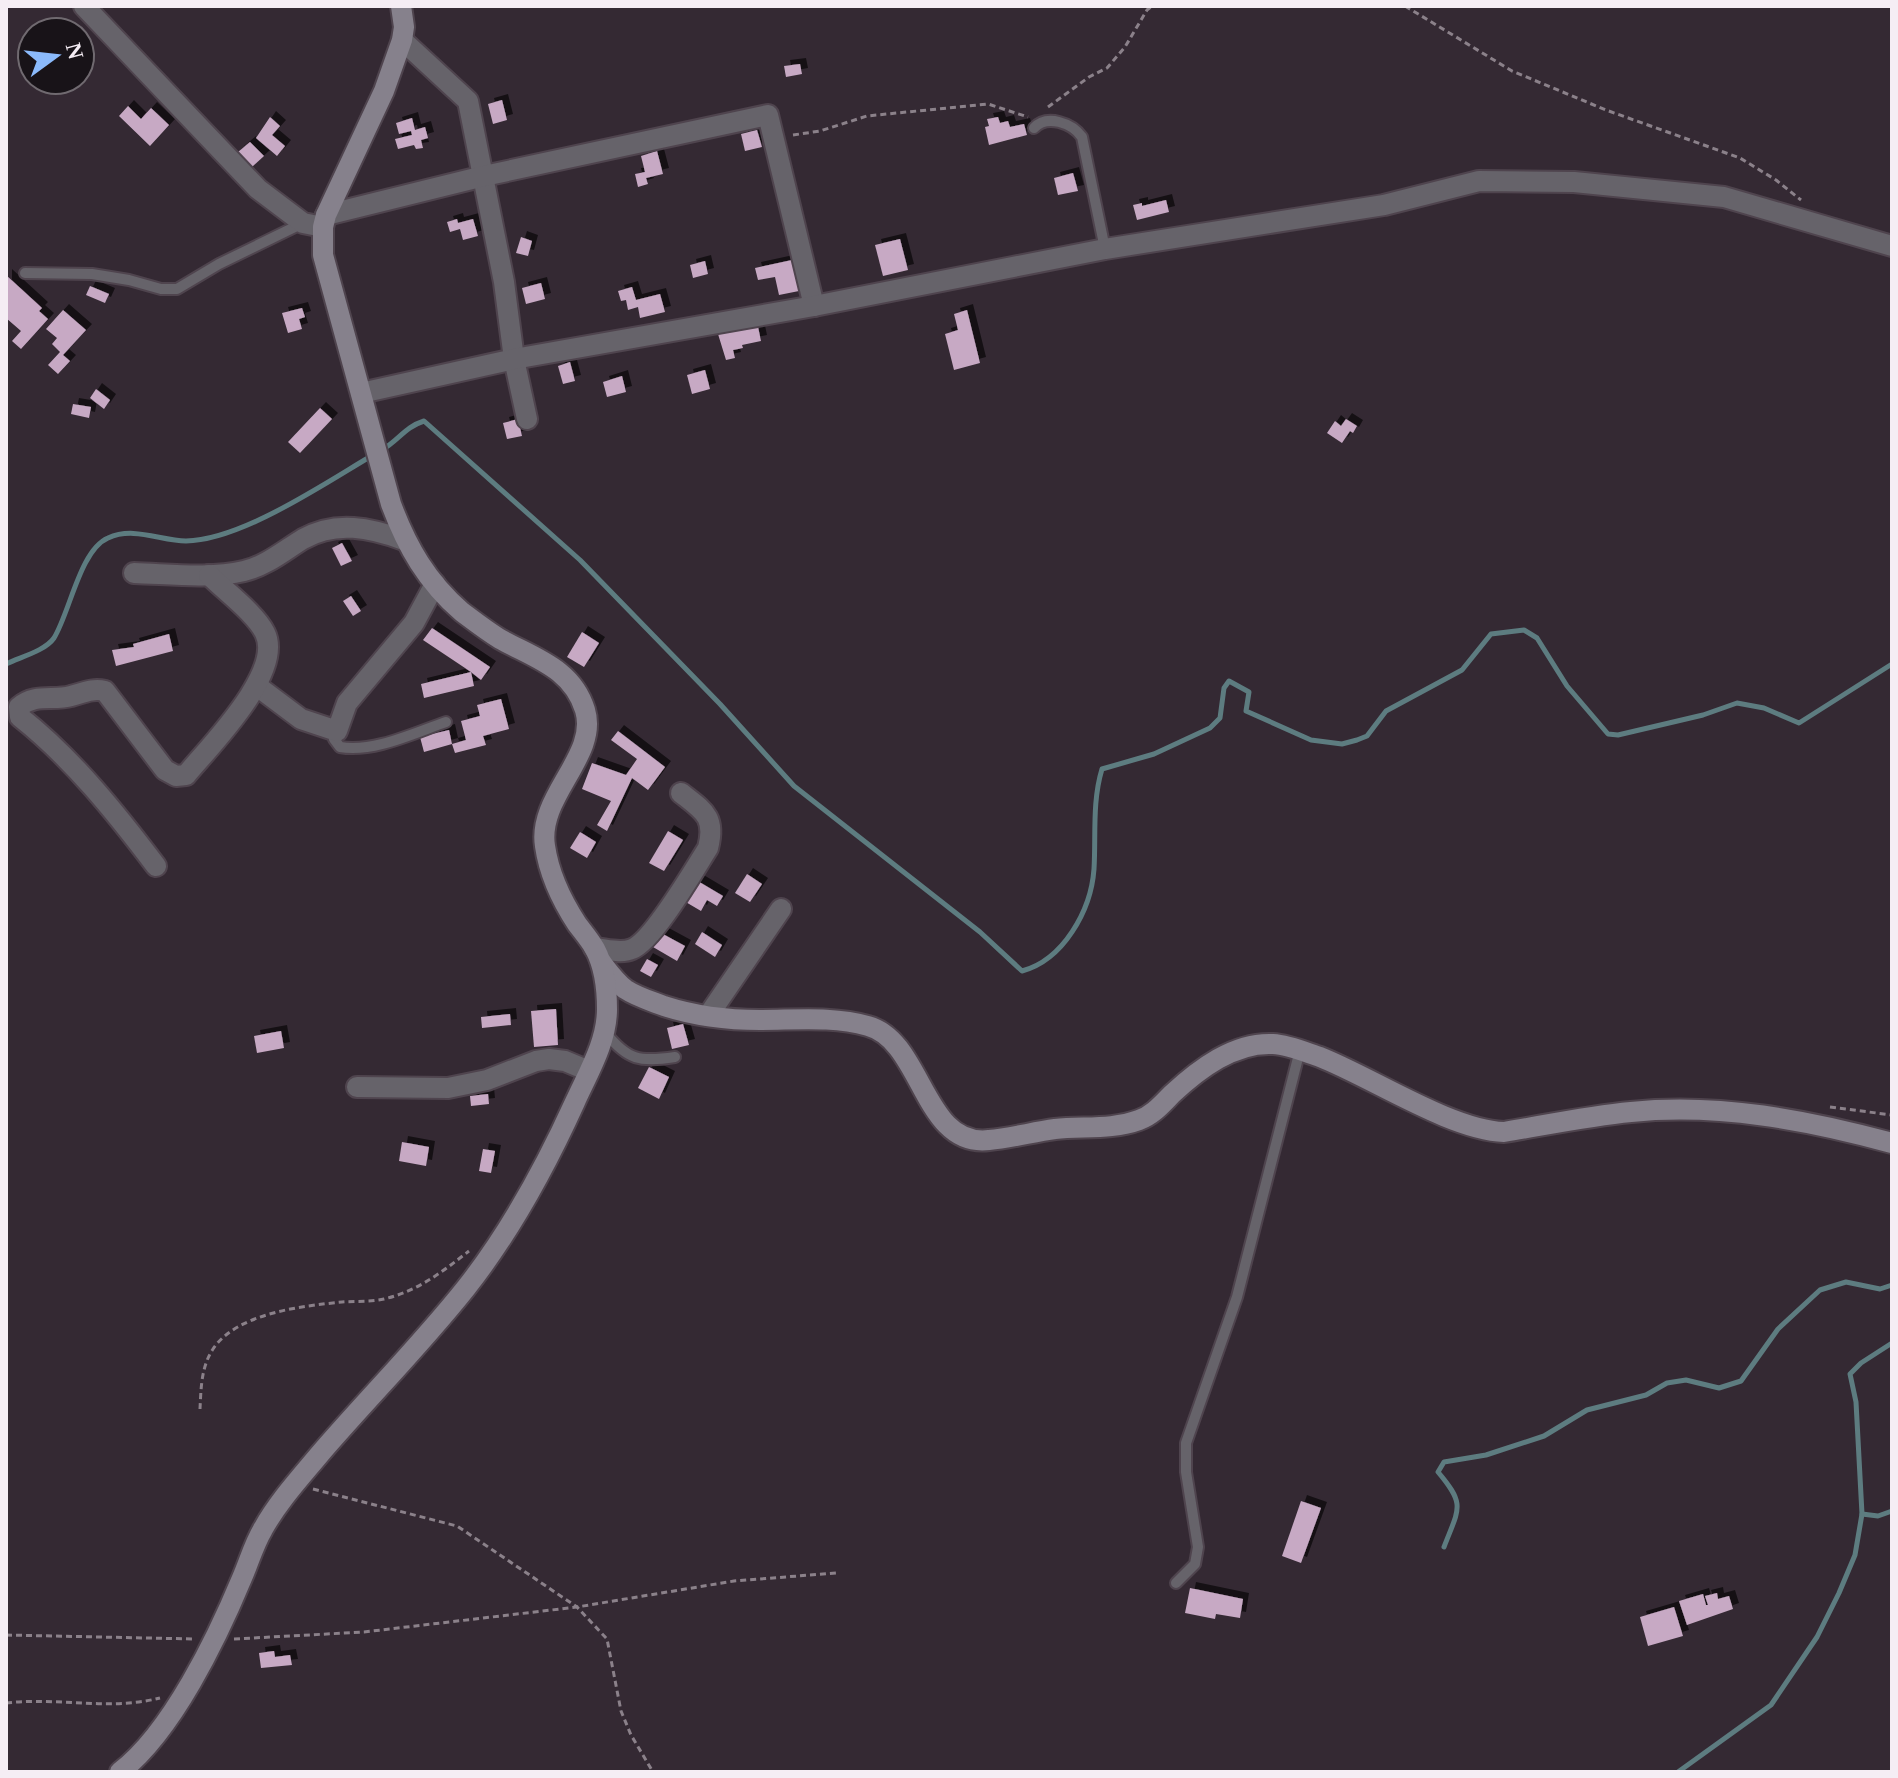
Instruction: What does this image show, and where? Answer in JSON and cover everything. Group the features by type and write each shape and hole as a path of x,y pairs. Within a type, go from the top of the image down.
{"street":[{"path":"84,6 258,189 317,222 484,176 768,115 814,306"},
{"path":"401,6 402,40 384,91 317,222 323,255 376,455 404,540 417,563 460,610 496,637 556,668 574,686 581,699 588,721 587,734 551,805 544,843 564,903 598,955 625,988 644,999 683,1012 708,1016 844,1020 871,1026 889,1035 900,1047 932,1106 948,1125 961,1134 985,1141 1056,1129 1119,1125 1140,1119 1156,1110 1214,1061 1249,1047 1267,1044 1300,1050 1350,1069 1424,1106 1488,1131 1504,1132 1632,1112 1692,1110 1789,1120 1892,1143"},
{"path":"402,40 468,101 527,419"},
{"path":"361,393 514,359 814,306 1105,249 1384,205 1479,181 1574,182 1724,197 1892,246"},
{"path":"134,573 209,575 246,571 284,553 306,537 329,530 359,527 404,540"},
{"path":"156,866 45,736 20,717 19,707 26,701 45,697 68,697 95,689 105,691 165,770 176,776 186,775 257,686 268,659 267,637 261,626 209,575"},
{"path":"257,686 301,719 337,731 347,703 414,623 435,584"},
{"path":"598,955 632,949 647,939 708,848 713,831 706,813 681,793"},
{"path":"708,1016 781,909"},
{"path":"120,1772 158,1733 183,1692 213,1640 262,1531 294,1485 347,1420 466,1287 525,1200 553,1152 605,1032 607,1010 598,955"},
{"path":"357,1087 448,1088 487,1080 549,1059 565,1061 589,1071"}],"lane":[{"path":"1039,122 1075,128 1082,137 1105,249"},
{"path":"25,273 92,274 161,289 177,289 219,264 317,222"},
{"path":"337,731 334,739 340,747 353,750 446,722"},
{"path":"605,1032 617,1047 633,1057 648,1061 675,1057"},
{"path":"1176,1583 1195,1564 1198,1547 1186,1472 1186,1443 1237,1297 1300,1050"}],"path":[{"path":"773,136 820,131 867,116 988,104 1039,122 1056,100 1107,68 1152,6"},
{"path":"1405,6 1512,71 1606,110 1740,158 1808,205"},
{"path":"200,1409 202,1378 213,1349 231,1332 256,1318 283,1311 310,1305 381,1300 409,1292 435,1277 472,1248"},
{"path":"294,1485 457,1526 577,1607 607,1639 621,1711 653,1772"},
{"path":"6,1635 213,1640 364,1632 577,1607 719,1583 836,1573"},
{"path":"6,1703 35,1700 117,1706 183,1692"}],"building":[{"path":"800,64 802,74 786,77 784,66"},
{"path":"502,100 507,120 493,124 488,104"},
{"path":"128,106 141,119 151,108 169,125 150,146 119,116"},
{"path":"270,117 280,126 272,135 285,146 277,156 256,138"},
{"path":"998,117 1000,123 1008,121 1010,127 1024,124 1027,135 989,145 985,127 989,126 987,119"},
{"path":"412,118 415,130 425,127 428,138 421,140 423,148 416,149 414,145 398,149 395,139 412,135 411,131 399,134 396,123"},
{"path":"757,130 762,147 745,151 741,134"},
{"path":"250,142 264,156 252,167 238,152"},
{"path":"657,151 663,174 646,178 648,184 638,187 635,174 645,172 641,156"},
{"path":"1073,173 1078,191 1058,195 1054,178"},
{"path":"1166,200 1169,212 1137,220 1133,205"},
{"path":"457,219 458,223 473,219 478,236 463,240 460,229 450,232 447,222"},
{"path":"521,237 532,241 528,256 516,253"},
{"path":"900,239 908,270 883,276 875,245"},
{"path":"792,260 799,291 779,295 775,277 758,280 755,268"},
{"path":"705,261 708,274 693,278 690,265"},
{"path":"6,275 42,308 39,311 48,319 21,349 12,341 21,331 6,318"},
{"path":"541,283 545,299 526,304 522,288"},
{"path":"90,286 109,294 105,303 86,295"},
{"path":"632,287 636,300 660,294 665,312 640,318 638,307 628,310 626,300 621,301 618,291"},
{"path":"302,308 305,317 299,319 302,329 288,333 282,313"},
{"path":"63,310 86,330 63,355 70,361 58,374 48,365 60,352 52,344 57,338 46,329"},
{"path":"967,310 980,363 954,370 945,334 958,330 954,314"},
{"path":"757,322 761,341 742,345 743,348 733,350 735,358 726,360 718,334"},
{"path":"570,362 575,381 563,384 558,366"},
{"path":"705,370 710,389 692,394 687,375"},
{"path":"622,376 626,392 607,397 603,382"},
{"path":"96,389 110,400 104,409 90,398"},
{"path":"73,404 91,407 89,418 71,414"},
{"path":"320,408 332,419 300,453 288,442"},
{"path":"518,419 522,436 507,439 503,423"},
{"path":"1346,419 1357,426 1342,443 1327,433 1335,421 1341,426"},
{"path":"342,543 352,561 341,566 332,548"},
{"path":"351,596 361,611 353,616 343,601"},
{"path":"432,628 490,667 481,680 423,640"},
{"path":"582,632 599,643 584,667 567,657"},
{"path":"169,634 173,651 116,666 112,650 134,647 133,644"},
{"path":"471,672 474,686 424,698 421,684"},
{"path":"501,699 509,729 483,736 486,745 455,753 452,744 466,740 461,721 480,716 477,705"},
{"path":"449,730 452,744 424,752 420,737"},
{"path":"618,731 665,767 648,790 632,778 607,831 597,825 611,801 582,789 592,763 626,775 637,759 611,740"},
{"path":"668,831 683,840 664,871 649,863"},
{"path":"580,832 596,842 587,858 570,848"},
{"path":"747,874 762,884 750,902 735,893"},
{"path":"696,880 723,896 717,906 707,900 701,911 684,901"},
{"path":"702,932 722,945 715,957 695,944"},
{"path":"661,933 685,946 677,961 653,947"},
{"path":"647,959 658,965 651,977 640,971"},
{"path":"556,1009 558,1045 534,1047 531,1011"},
{"path":"510,1014 511,1025 482,1028 481,1017"},
{"path":"683,1024 689,1045 672,1049 667,1028"},
{"path":"281,1031 284,1048 257,1053 254,1036"},
{"path":"649,1067 669,1077 659,1099 638,1088"},
{"path":"488,1094 489,1104 471,1106 470,1096"},
{"path":"402,1142 429,1147 426,1166 399,1161"},
{"path":"483,1149 495,1151 491,1173 479,1171"},
{"path":"1301,1501 1321,1508 1301,1563 1282,1556"},
{"path":"1190,1588 1243,1599 1240,1618 1216,1614 1215,1619 1185,1613"},
{"path":"1717,1593 1718,1599 1729,1596 1733,1609 1687,1625 1679,1601 1703,1594 1708,1605 1705,1596"},
{"path":"1674,1607 1683,1636 1648,1646 1640,1617"},
{"path":"274,1651 275,1657 290,1655 292,1665 261,1668 259,1653"}],"waterway":[{"path":"382,450 424,421 580,560 720,704 794,786 980,932 1022,971 1050,956 1062,945 1081,917 1092,885 1096,806 1102,769 1154,754 1210,728 1220,718 1224,688 1229,681 1249,692 1246,711 1311,740 1342,744 1367,736 1386,711 1462,670 1491,634 1524,630 1537,638 1567,686 1608,734 1618,735 1703,715 1737,703 1764,708 1799,723 1892,664"},
{"path":"6,664 50,643 60,627 90,555 108,538 128,533 186,541 232,531 308,494 373,455"},
{"path":"1444,1547 1457,1507 1453,1492 1438,1472 1444,1462 1486,1455 1544,1436 1587,1410 1646,1395 1667,1383 1686,1380 1719,1388 1741,1381 1778,1329 1820,1290 1846,1282 1880,1289 1892,1285"},
{"path":"1678,1772 1771,1705 1817,1637 1839,1593 1855,1555 1862,1514 1856,1402 1850,1374 1892,1343"},
{"path":"1862,1514 1878,1516 1892,1511"}]}
